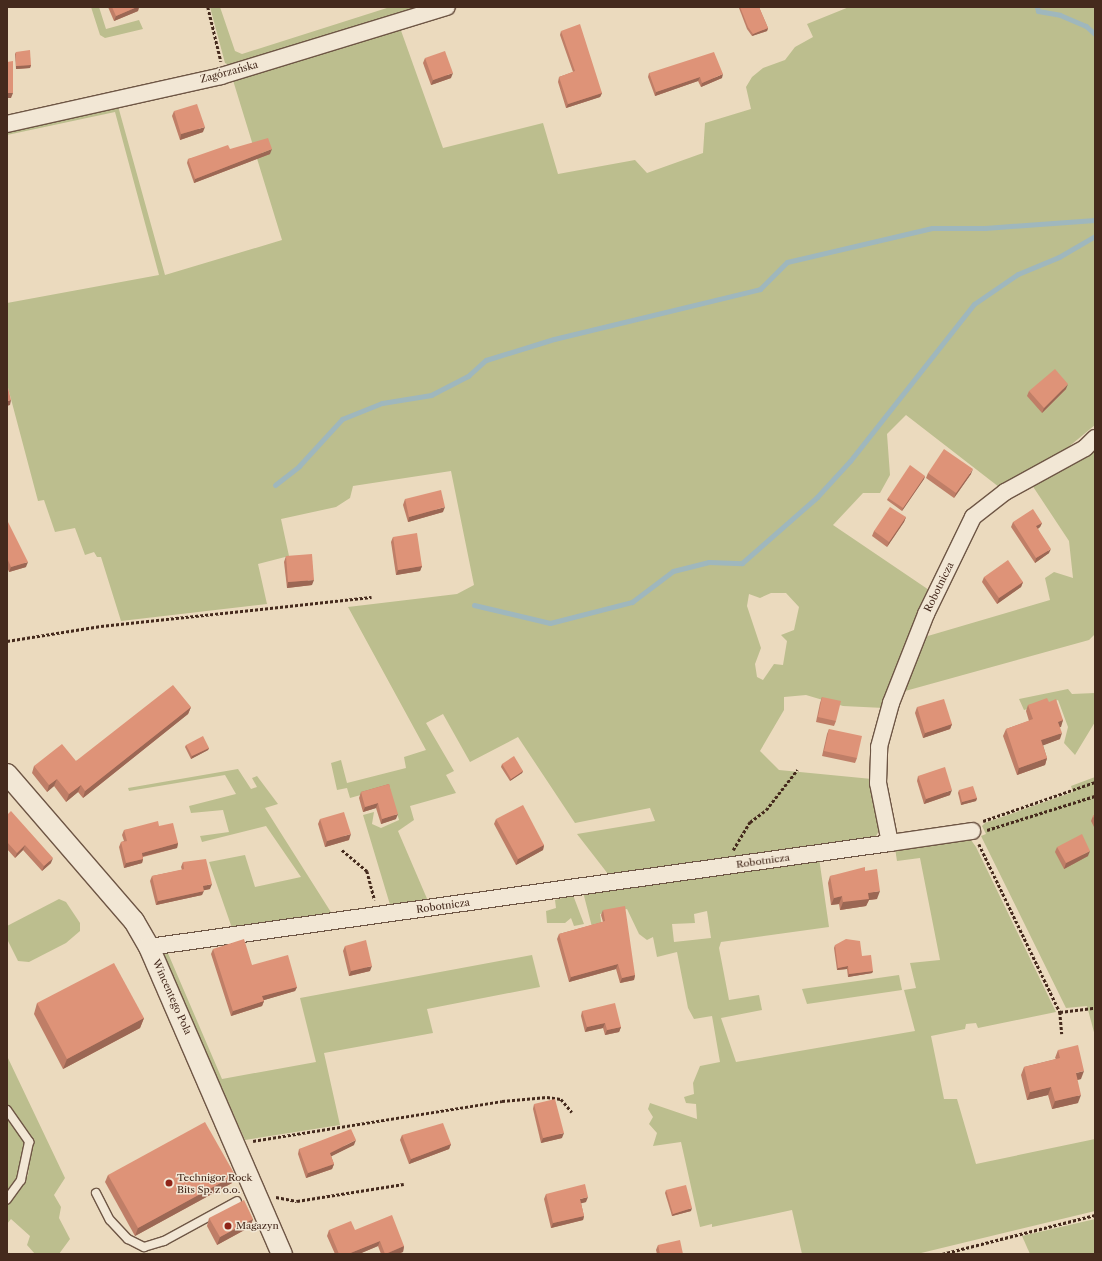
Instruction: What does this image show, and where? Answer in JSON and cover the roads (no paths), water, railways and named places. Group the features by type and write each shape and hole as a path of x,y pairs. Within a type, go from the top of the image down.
{"street":[{"name":"Zagórzańska","path":"7,124 224,74 447,7"},
{"name":"Robotnicza","path":"149,947 378,911 728,866 890,842 878,783 881,740 891,703 926,614 973,517 1005,492 1085,448 1095,438"},
{"name":"Wincentego Pola","path":"7,774 134,921 149,947 282,1254"},
{"path":"890,842 972,831"}],"lane":[{"path":"7,1110 29,1142 23,1175 7,1199"},
{"path":"96,1193 110,1220 128,1239 144,1247 164,1241 237,1201"}],"waterway":[{"path":"1037,7 1038,11 1060,15 1086,26 1095,34"},
{"path":"275,485 299,466 342,419 382,403 431,395 468,376 486,360 554,339 760,289 787,262 932,228 985,228 1095,220"},
{"path":"474,605 550,623 632,602 673,571 709,562 742,563 817,497 850,461 974,304 1018,274 1059,257 1095,236"}],"place":[{"name":"Technigor Rock Bits Sp. z o.o.","path":"169,1183"},
{"name":"Magazyn","path":"228,1226"}]}
